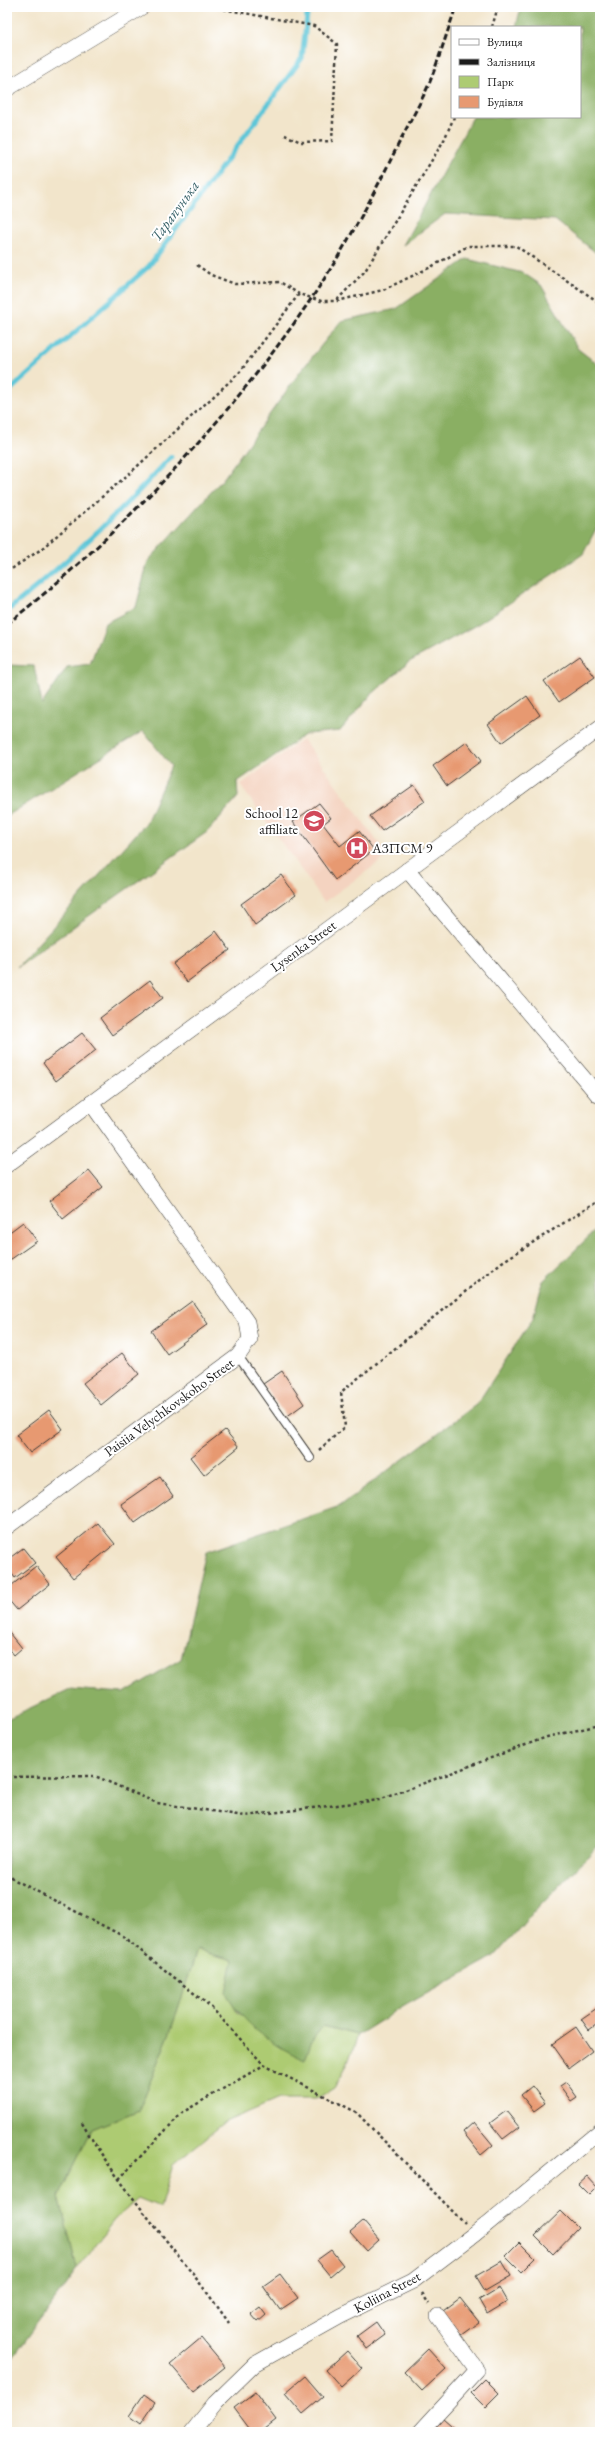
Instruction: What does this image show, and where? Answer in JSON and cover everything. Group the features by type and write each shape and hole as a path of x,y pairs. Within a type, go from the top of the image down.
{"street":[{"path":"7,90 142,7"},
{"name":"Lysenka Street","path":"7,1165 600,728"},
{"path":"407,870 598,1095"},
{"name":"Paisiia Velychkovskoho Street","path":"7,1527 238,1356 250,1340 248,1322 91,1103"},
{"name":"Koliina Street","path":"192,2432 215,2403 255,2364 341,2316 413,2281 475,2234 600,2131"},
{"path":"420,2432 477,2370 438,2316"}],"lane":[{"path":"238,1356 310,1458"}],"path":[{"path":"212,7 314,26 337,44 332,140 301,142 284,135"},
{"path":"492,26 498,7"},
{"path":"337,300 365,271 444,140 454,118"},
{"path":"197,265 211,275 235,284 280,282 299,294 321,301 337,300 383,290 431,267 468,246 516,246 600,303"},
{"path":"7,572 40,550 130,472 240,372 299,294"},
{"path":"310,1458 345,1428 341,1392 502,1262 600,1200"},
{"path":"7,1777 95,1776 157,1803 245,1816 379,1800 547,1736 600,1725"},
{"path":"7,1872 15,1880 121,1935 210,2006 264,2065 356,2112 475,2234"},
{"path":"119,2179 183,2112 264,2065"},
{"path":"82,2122 119,2179 212,2298 229,2324"},
{"path":"413,2281 438,2316"}],"shaded area":[{"name":"School 12 affiliate","path":"303,739 388,856 324,902 240,785"}],"green space":[{"path":"521,7 600,7 600,256 555,220 445,214 403,245 472,118 581,118 581,26 516,26"},
{"path":"467,259 523,273 541,285 578,349 600,366 600,521 583,554 478,624 409,662 371,695 340,731 306,734 237,782 238,797 207,832 17,967 146,823 171,766 143,731 7,816 7,722 9,721 7,665 34,666 42,704 67,667 90,664 105,623 136,607 148,561 223,479 300,372 341,321 396,309"},
{"path":"600,1226 600,1844 539,1906 495,1956 406,2005 358,2035 323,2026 312,2040 305,2060 281,2047 260,2033 233,2005 226,1993 233,1960 197,1950 172,2027 139,2110 92,2129 59,2196 77,2269 7,2366 7,1719 70,1689 124,1693 181,1659 206,1552 340,1506 477,1404 533,1318 543,1281"},
{"path":"197,1950 233,1960 227,1993 238,2013 312,2040 323,2026 358,2035 347,2065 334,2088 316,2099 279,2099 225,2122 173,2165 160,2208 138,2199 114,2220 77,2269 59,2196 92,2129 139,2110 172,2027"}],"building":[{"path":"580,656 595,677 559,702 544,681"},
{"path":"527,696 540,715 501,743 488,724"},
{"path":"467,742 481,761 447,786 433,766"},
{"path":"414,785 425,801 382,831 370,816"},
{"path":"319,803 331,818 323,824 340,846 359,831 374,850 335,880 293,822"},
{"path":"281,875 296,895 255,925 241,904"},
{"path":"216,931 230,950 187,982 173,964"},
{"path":"150,980 163,998 112,1035 100,1018"},
{"path":"82,1033 96,1050 56,1081 43,1063"},
{"path":"89,1170 103,1187 63,1219 49,1201"},
{"path":"23,1222 37,1241 7,1262 7,1234"},
{"path":"192,1301 208,1324 167,1354 151,1331"},
{"path":"122,1353 139,1374 101,1405 83,1383"},
{"path":"282,1371 304,1404 286,1417 263,1384"},
{"path":"49,1410 63,1429 30,1453 16,1435"},
{"path":"225,1430 239,1447 204,1475 190,1457"},
{"path":"160,1477 173,1496 135,1523 121,1504"},
{"path":"98,1523 115,1544 73,1578 56,1557"},
{"path":"23,1548 35,1563 15,1578 7,1567 7,1560"},
{"path":"36,1566 50,1584 17,1610 7,1598 7,1589"},
{"path":"7,1629 22,1648 14,1655 7,1646"},
{"path":"600,2006 600,2022 589,2030 581,2019"},
{"path":"576,2027 592,2051 569,2068 552,2044"},
{"path":"566,2082 577,2097 571,2101 560,2086"},
{"path":"532,2086 545,2103 534,2111 521,2095"},
{"path":"506,2111 519,2127 503,2139 490,2123"},
{"path":"474,2122 493,2145 481,2155 463,2132"},
{"path":"587,2176 597,2187 589,2195 578,2184"},
{"path":"561,2211 578,2228 553,2254 535,2236"},
{"path":"363,2221 379,2240 367,2251 350,2232"},
{"path":"519,2242 535,2258 521,2272 505,2256"},
{"path":"331,2250 343,2265 330,2276 317,2260"},
{"path":"502,2261 511,2276 485,2291 476,2276"},
{"path":"280,2274 298,2298 280,2310 263,2286"},
{"path":"499,2288 507,2302 487,2314 479,2300"},
{"path":"460,2298 479,2322 461,2335 443,2311"},
{"path":"260,2307 266,2315 258,2322 251,2314"},
{"path":"376,2322 385,2335 366,2349 357,2336"},
{"path":"201,2338 225,2367 194,2392 170,2364"},
{"path":"428,2349 446,2369 422,2391 404,2372"},
{"path":"347,2351 362,2368 341,2387 326,2370"},
{"path":"305,2376 323,2397 303,2414 285,2393"},
{"path":"485,2379 499,2393 485,2407 471,2393"},
{"path":"255,2392 276,2420 260,2432 252,2432 234,2408"},
{"path":"144,2394 155,2402 140,2424 129,2416"},
{"path":"443,2418 459,2432 438,2432 434,2428"}],"waterway":[{"name":"Тарапунька","path":"7,393 149,266 302,58 308,7"},
{"path":"7,611 92,537 171,457"}],"railway":[{"path":"7,624 49,590 90,553 171,473 246,387 280,343 311,299 347,242 369,202 429,84 456,7"}],"place":[{"name":"School 12 affiliate","path":"314,821"},
{"name":"АЗПСМ 9","path":"357,848"}]}
